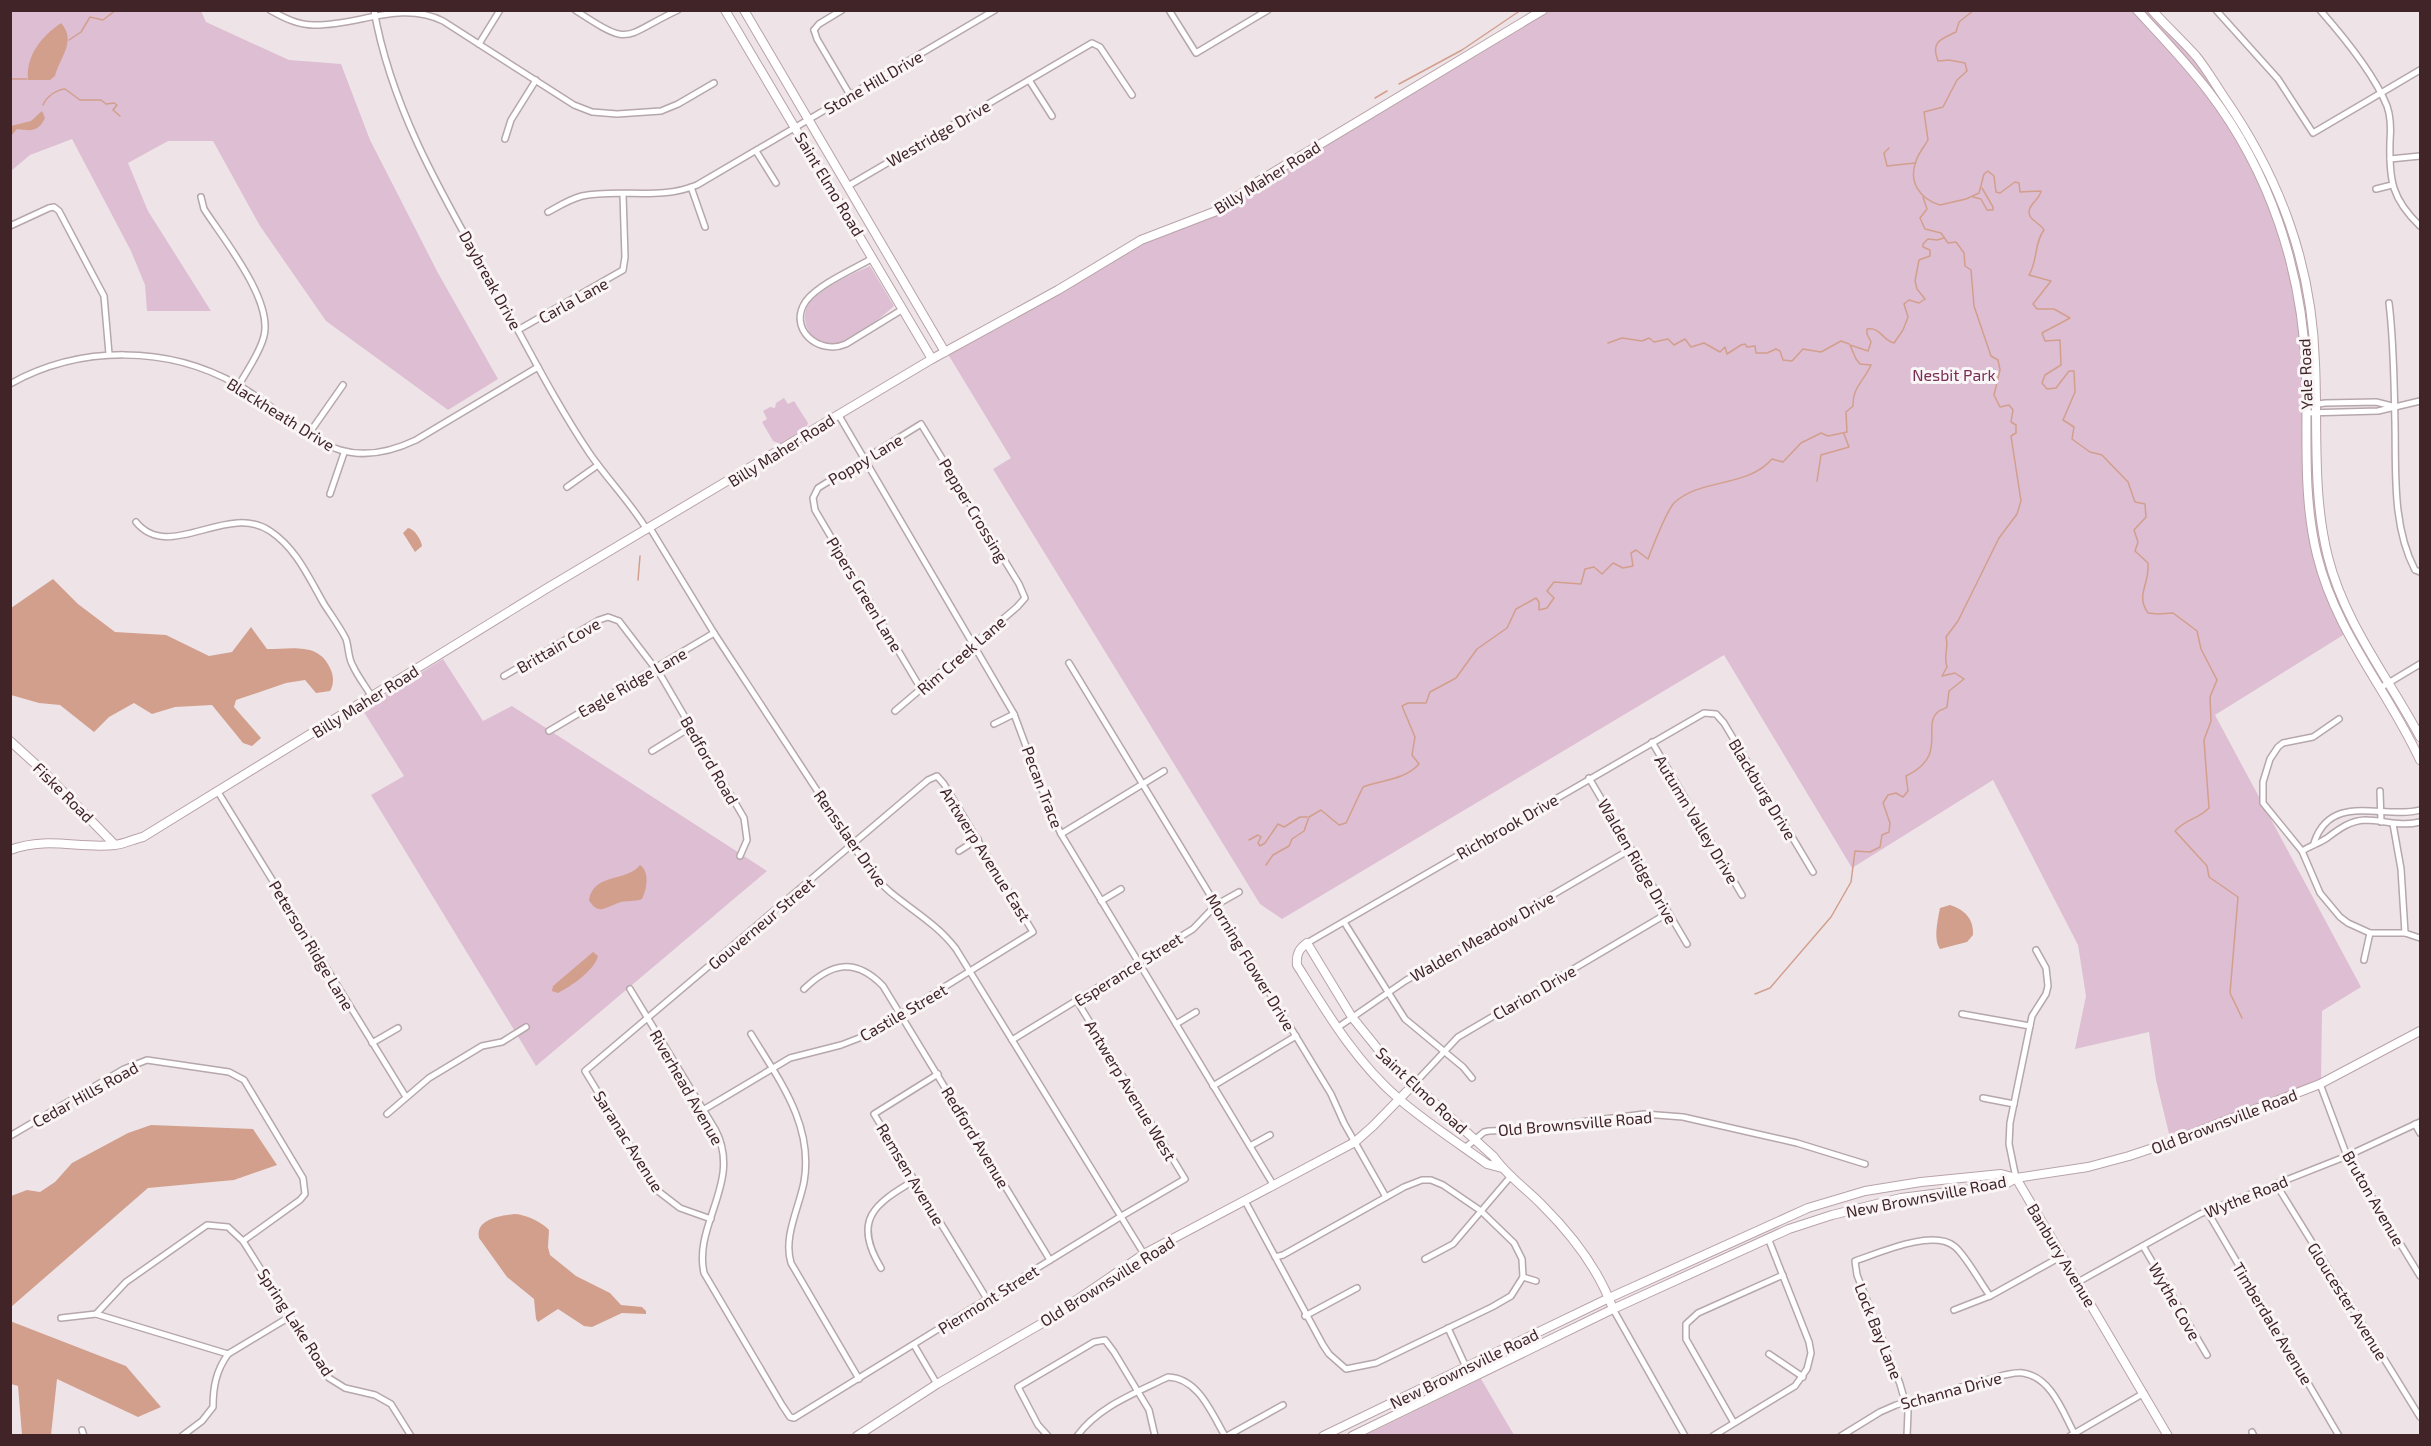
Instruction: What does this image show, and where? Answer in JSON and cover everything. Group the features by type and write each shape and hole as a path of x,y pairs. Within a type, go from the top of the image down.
{"main road":[{"name":"Saint Elmo Road","path":"725,10 932,359"},
{"name":"Saint Elmo Road","path":"744,10 945,352"},
{"name":"Billy Maher Road","path":"10,850 28,844 115,845 143,837 541,592 838,414 1142,240 1219,210 1254,184 1543,10"},
{"name":"Yale Road","path":"2137,10 2209,91 2243,143 2266,189 2284,237 2297,288 2303,331 2308,490 2312,531 2321,570 2344,630 2421,760"},
{"name":"Yale Road","path":"2152,10 2197,58 2232,108 2271,176 2286,211 2298,247 2312,309 2319,504 2329,560 2352,623 2421,737"},
{"path":"879,267 890,260"},
{"path":"901,305 911,295"},
{"name":"Fiske Road","path":"10,741 50,777 115,845"},
{"name":"Saint Elmo Road","path":"1502,1168 1487,1164 1399,1099 1366,1066 1336,1028 1297,965 1299,950 1307,943 1352,1017 1386,1059 1494,1156 1502,1168 1564,1228 1592,1267 1613,1309"},
{"name":"Old Brownsville Road","path":"2016,1178 2088,1167 2129,1156 2320,1084 2421,1031"},
{"name":"Old Brownsville Road","path":"857,1436 938,1383 1046,1321 1143,1254 1355,1142 1413,1085"},
{"name":"New Brownsville Road","path":"1323,1436 1609,1298 1781,1219 1865,1191 1922,1182 2001,1174 2016,1178"},
{"name":"New Brownsville Road","path":"1352,1436 1613,1309 1807,1222 1901,1198 2004,1185 2016,1178"},
{"name":"Banbury Avenue","path":"2016,1178 2168,1436"}],"street":[{"path":"270,10 286,19 315,25 375,13 425,14 442,21 574,105 592,112 609,114 661,111 678,104 714,82"},
{"path":"479,44 500,10"},
{"path":"575,10 608,32 626,35 639,32 678,10"},
{"path":"842,10 812,30 850,95"},
{"name":"Stone Hill Drive","path":"548,212 581,196 665,193 691,187 995,10"},
{"path":"1169,10 1196,53 1268,10"},
{"path":"2216,10 2278,79 2313,133 2421,70"},
{"path":"2320,10 2340,34 2387,106 2390,121 2392,185 2405,212 2421,225"},
{"name":"Daybreak Drive","path":"375,13 383,52 414,139 538,367 598,465 648,529"},
{"name":"Westridge Drive","path":"848,186 1095,43 1132,95"},
{"path":"505,139 514,115 536,80"},
{"path":"1029,80 1052,116"},
{"path":"756,151 776,183"},
{"path":"2390,159 2409,159 2421,156"},
{"path":"2376,189 2392,185"},
{"path":"691,187 705,227"},
{"name":"Carla Lane","path":"518,330 623,270 625,257 623,195"},
{"path":"201,197 204,209 260,298 266,317 263,340 239,385"},
{"path":"10,226 54,207 59,211 104,296 109,354"},
{"path":"873,258 809,298 801,314 806,334 819,345 836,348 846,344 901,305"},
{"path":"2389,303 2394,363 2393,406 2399,514 2408,552 2413,566 2419,572"},
{"name":"Blackheath Drive","path":"10,384 47,367 82,358 109,354 145,355 166,359 208,371 239,385 325,446 344,453 373,454 406,445 538,367"},
{"path":"309,435 343,385"},
{"path":"2306,410 2378,411 2421,401"},
{"path":"2316,410 2325,403 2376,402 2393,406"},
{"name":"Pecan Trace","path":"838,414 1014,714 1060,834 1274,1186"},
{"name":"Poppy Lane","path":"813,498 818,488 921,424"},
{"name":"Pepper Crossing","path":"921,424 1025,598"},
{"path":"330,494 344,453"},
{"path":"567,487 598,465"},
{"name":"Pipers Green Lane","path":"813,498 815,510 921,689"},
{"path":"136,522 142,530 156,537 179,537 208,527 239,522 268,529 293,551 346,641 351,664 372,697"},
{"name":"Rensslaer Drive","path":"648,529 871,873 883,887 940,929 971,972 1143,1254"},
{"name":"Rim Creek Lane","path":"895,711 1025,598"},
{"name":"Brittain Cove","path":"612,617 613,610"},
{"name":"Brittain Cove","path":"504,676 599,620 612,617 621,623 656,668"},
{"name":"Eagle Ridge Lane","path":"549,730 714,633"},
{"name":"Morning Flower Drive","path":"1070,663 1334,1098 1355,1142 1386,1197"},
{"path":"2380,688 2421,664"},
{"name":"Bedford Road","path":"656,668 744,818 747,840 740,856"},
{"name":"Richbrook Drive","path":"1307,943 1697,715 1708,712"},
{"name":"Blackburg Drive","path":"1708,712 1719,716 1724,723 1813,872"},
{"path":"994,724 1014,714"},
{"path":"2339,719 2313,737 2280,746 2270,759 2263,782 2263,803 2302,851 2327,904 2348,924 2370,933 2405,933 2421,938"},
{"path":"652,751 691,727"},
{"name":"Autumn Valley Drive","path":"1652,742 1742,895"},
{"path":"1060,834 1164,771"},
{"name":"Gouverneur Street","path":"585,1071 928,780 937,776"},
{"name":"Antwerp Avenue East","path":"937,776 978,839 1033,933"},
{"name":"Walden Ridge Drive","path":"1589,778 1687,944"},
{"path":"2380,791 2381,822"},
{"name":"Peterson Ridge Lane","path":"218,792 406,1097"},
{"path":"2314,843 2318,831 2343,813 2362,809 2402,813 2421,810"},
{"path":"2302,851 2356,821 2403,825 2421,822"},
{"path":"2393,824 2402,869 2405,933"},
{"path":"959,851 978,839"},
{"name":"Walden Meadow Drive","path":"1336,1028 1388,992 1631,849"},
{"path":"1101,901 1121,889"},
{"name":"Esperance Street","path":"1012,1040 1195,927 1216,905 1239,892"},
{"name":"Clarion Drive","path":"1413,1085 1443,1050 1460,1035 1668,913"},
{"path":"1344,922 1405,1019 1463,1067 1472,1078"},
{"name":"Castile Street","path":"703,1110 795,1056 858,1039 1033,933"},
{"path":"2364,960 2370,933"},
{"name":"Banbury Avenue","path":"2016,1178 2008,1142 2014,1104 2032,1016 2046,994 2048,986 2046,968 2036,950"},
{"name":"Redford Avenue","path":"804,988 827,970 841,966 854,968 880,983 902,1014 1050,1260"},
{"name":"Riverhead Avenue","path":"630,989 720,1140 724,1160 722,1177 702,1264 704,1273 790,1417"},
{"name":"Antwerp Avenue West","path":"1077,1001 1185,1179"},
{"path":"1176,1024 1196,1012"},
{"path":"1962,1014 2030,1026"},
{"path":"387,1114 429,1078 472,1051 482,1046 502,1042 526,1027"},
{"path":"372,1043 398,1028"},
{"path":"751,1034 797,1114 805,1145 804,1183 790,1232 789,1258 795,1272 859,1379"},
{"path":"1213,1086 1296,1036"},
{"name":"Cedar Hills Road","path":"10,1136 124,1069 147,1060 229,1072 244,1080 303,1178 305,1194 243,1241"},
{"name":"Saranac Avenue","path":"585,1071 658,1191 680,1208 711,1219"},
{"name":"Remsen Avenue","path":"938,1074 874,1114 987,1299"},
{"name":"Bruton Avenue","path":"2320,1084 2347,1156 2421,1276"},
{"path":"1983,1098 2014,1104"},
{"name":"Old Brownsville Road","path":"1465,1148 1474,1139 1489,1131 1516,1130 1644,1114 1683,1117 1797,1143 1865,1164"},
{"path":"2418,1123 2421,1133"},
{"name":"Wythe Road","path":"2078,1282 2207,1211 2347,1156 2418,1123"},
{"path":"1250,1146 1270,1135"},
{"path":"1425,1258 1453,1244 1511,1176"},
{"name":"Piermont Street","path":"790,1417 798,1417 1185,1179"},
{"path":"881,1268 868,1244 867,1233 870,1218 882,1200 915,1180"},
{"path":"1245,1201 1305,1316 1326,1350 1346,1370 1376,1363 1502,1302 1511,1296 1523,1277 1522,1259 1514,1243 1481,1211 1443,1185 1431,1180 1422,1180 1386,1197 1284,1255 1275,1257"},
{"name":"Gloucester Avenue","path":"2276,1184 2421,1417"},
{"name":"Timberdale Avenue","path":"2207,1211 2339,1436"},
{"path":"96,1314 126,1282 207,1225 228,1227 243,1241"},
{"path":"1713,1436 1793,1387 1803,1377 1810,1361 1809,1342 1768,1238"},
{"name":"Lock Bay Lane","path":"1907,1436 1909,1421 1906,1402 1857,1275 1855,1260 1920,1241 1941,1239 1955,1246 1990,1296"},
{"name":"Spring Lake Road","path":"243,1241 329,1378 345,1388 375,1395 391,1404 411,1436"},
{"name":"Wythe Cove","path":"2143,1246 2207,1355"},
{"path":"1954,1310 1990,1296 2062,1256"},
{"path":"1734,1423 1686,1339 1686,1324 1698,1313 1782,1275"},
{"path":"1523,1277 1536,1281"},
{"path":"1305,1316 1358,1288"},
{"name":"Saint Elmo Road","path":"1613,1309 1685,1436"},
{"path":"61,1318 96,1314 228,1354"},
{"path":"182,1436 202,1420 213,1407 213,1390 219,1366 228,1354 291,1316"},
{"path":"1448,1329 1466,1367"},
{"path":"1048,1436 1038,1425 1018,1387 1094,1342 1105,1340 1150,1412 1155,1436"},
{"path":"914,1345 938,1383"},
{"path":"1769,1354 1803,1377"},
{"name":"Schanna Drive","path":"1841,1436 1880,1412 1906,1402 2004,1375 2023,1373 2038,1379 2053,1394 2072,1434"},
{"path":"1077,1436 1096,1415 1168,1377 1179,1377 1189,1383 1200,1395 1226,1436 1283,1405"},
{"path":"2072,1434 2144,1393"}],"green space":[{"path":"11,11 201,11 206,22 289,60 341,64 370,140 438,273 498,379 448,410 326,321 260,226 213,141 168,141 128,163 148,211 211,311 147,311 145,285 131,251 72,139 30,155 11,171"},
{"name":"Nesbit Park","path":"1545,11 2153,11 2223,89 2267,161 2312,305 2321,508 2328,551 2356,627 2215,715 2361,987 2322,1011 2321,1083 2171,1142 2156,1080 2149,1032 2075,1049 2086,996 2078,945 1993,780 1852,868 1724,655 1282,919 1260,904 993,469 1011,458 946,351 1149,237 1214,212 1335,130"},
{"path":"870,266 894,306 867,328 836,344 828,345 814,338 809,332 805,316 811,301 847,276"},
{"path":"784,398 788,404 794,401 808,423 805,431 783,445 773,441 762,422 767,419 763,411 770,407 775,408 776,403"},
{"path":"443,659 483,721 512,706 767,871 536,1066 371,795 404,776 362,709"},
{"path":"1481,1379 1514,1435 1366,1435"}],"shaded area":[{"path":"61,23 68,36 66,49 55,76 50,80 28,80 28,71 36,47"},
{"path":"42,111 45,118 37,128 17,129 11,136 11,126 31,121"},
{"path":"408,528 419,538 422,546 415,552 403,533"},
{"path":"53,579 78,604 115,632 166,635 209,656 232,652 251,627 267,649 295,648 312,651 319,654 330,668 333,683 330,691 316,693 305,680 286,683 236,700 234,707 261,738 252,746 243,743 212,705 175,707 152,714 134,703 109,717 94,732 60,705 39,703 11,695 11,608"},
{"path":"640,865 647,881 642,899 621,902 602,909 592,905 589,900 592,891 597,886 627,874"},
{"path":"1950,905 1968,916 1972,924 1973,935 1967,942 1940,949 1936,935 1940,908"},
{"path":"593,952 598,956 587,972 558,993 552,991 553,986"},
{"path":"151,1125 253,1129 277,1165 234,1180 148,1188 11,1307 11,1196 27,1190 40,1192 55,1182 72,1163 128,1133"},
{"path":"514,1214 533,1219 549,1230 550,1255 576,1276 610,1293 621,1305 642,1307 646,1314 622,1313 592,1327 584,1326 558,1309 538,1322 534,1299 507,1277 479,1238 481,1227 485,1223 496,1217"},
{"path":"10,1321 126,1366 161,1407 138,1417 57,1379 51,1435 22,1435 18,1386 11,1384"}],"waterway":[{"path":"69,40 81,32 90,17 103,20 116,10"},
{"path":"1399,84 1462,50 1521,10"},
{"path":"1974,10 1959,22 1956,32 1936,45 1938,61 1949,60 1965,63 1967,71 1957,80 1943,107 1924,112 1928,140 1916,161 1915,183 1927,199 1940,205 1966,199 1979,193 1984,174 1988,171 1994,176 1996,192 2000,193 2015,182 2019,183 2020,192 2041,191 2029,209 2031,218 2044,230 2029,275 2051,281 2033,304 2037,309 2054,309 2070,318 2042,333 2045,341 2060,340 2061,365 2045,375 2042,383 2047,389 2056,388 2069,371 2074,371 2075,392 2063,420 2074,427 2072,439 2090,452 2102,455 2128,482 2135,502 2145,504 2146,517 2134,530 2138,542 2135,551 2148,563 2143,595 2144,606 2148,613 2173,613 2197,631 2201,649 2217,680 2210,697 2211,721 2204,740 2209,808 2175,831 2207,866 2209,877 2238,897 2230,993 2242,1018"},
{"path":"10,79 27,79"},
{"path":"43,105 52,94 65,89 80,100 101,100 106,104 114,103 117,105 113,110 120,116"},
{"path":"1375,98 1387,91"},
{"path":"1889,148 1884,153 1887,166 1915,163"},
{"path":"1973,197 1981,199 1987,210 1993,210 1982,188"},
{"path":"1755,994 1770,988 1831,917 1851,882 1855,851 1870,852 1880,847 1882,835 1889,832 1890,823 1883,803 1888,795 1896,793 1903,797 1908,791 1906,776 1919,768 1931,750 1934,717 1947,707 1949,691 1964,679 1955,673 1942,676 1947,667 1946,637 1958,621 1999,538 2017,514 2021,501 2011,436 2016,433 2016,425 2011,422 2013,410 2009,405 2000,407 1994,395 2000,370 1998,360 1991,356 1974,306 1971,270 1965,266 1964,253 1956,242 1948,243 1941,233 1925,229 1920,218 1927,209 1923,197"},
{"path":"1266,865 1273,855 1289,846 1292,839 1304,831 1309,817 1321,810 1339,825 1346,823 1363,787 1400,776 1419,764 1412,755 1415,737 1402,706 1408,703 1426,703 1430,692 1456,678 1477,649 1507,628 1516,609 1536,598 1539,602 1539,610 1547,608 1554,598 1547,591 1554,582 1581,584 1585,569 1594,567 1602,574 1613,563 1623,568 1633,566 1631,553 1636,550 1648,559 1671,507 1685,495 1750,475 1772,459 1783,462 1801,443 1821,433 1828,436 1847,432 1846,412 1853,406 1856,389 1871,365 1860,364 1850,345 1868,351 1871,342 1867,329 1879,332 1894,343 1908,317 1904,304 1909,300 1919,303 1925,299 1917,289 1915,281 1919,260 1930,256 1930,250 1923,247 1923,244 1928,239 1944,238"},
{"path":"1608,343 1622,338 1642,341 1649,338 1654,342 1668,339 1674,345 1685,339 1691,347 1704,343 1720,352 1725,347 1727,354 1745,344 1747,347 1755,346 1756,353 1767,353 1776,349 1780,351 1783,360 1792,361 1803,349 1821,352 1841,341 1849,344"},
{"path":"1817,481 1821,455 1849,447 1844,434"},
{"path":"638,580 640,556"},
{"path":"1249,840 1258,835 1261,837 1258,843 1260,846 1265,843 1278,824 1284,827 1300,817 1307,817"}]}
